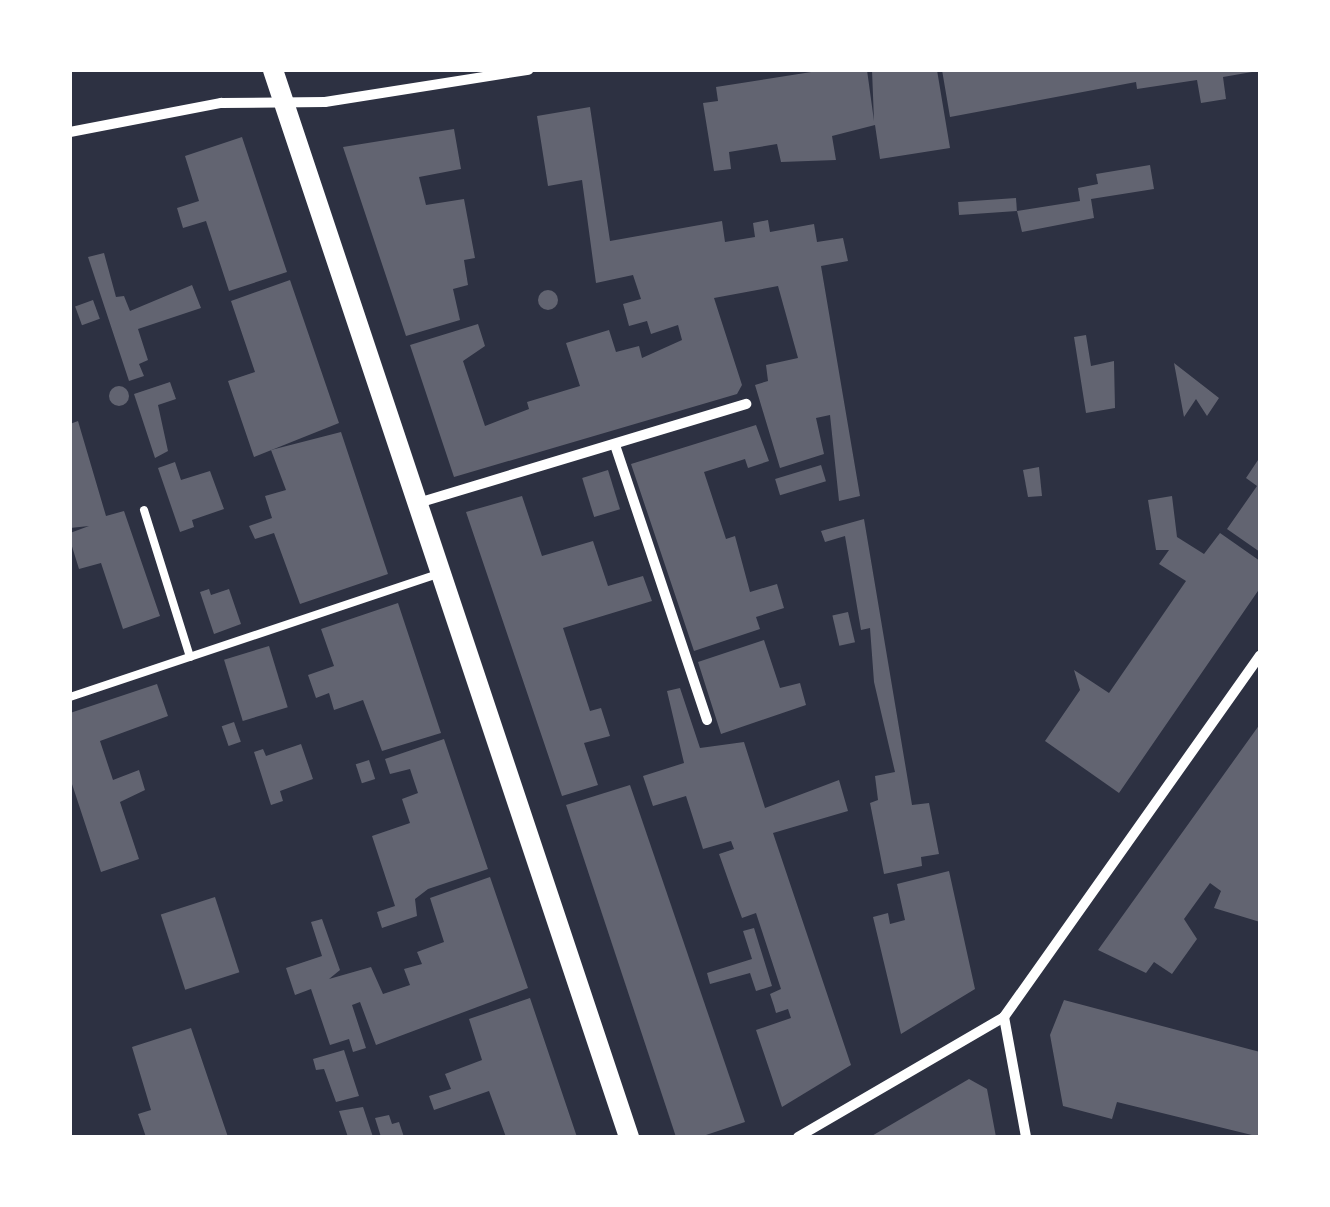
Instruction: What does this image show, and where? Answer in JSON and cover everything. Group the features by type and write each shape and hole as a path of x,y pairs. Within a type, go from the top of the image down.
{"main road":[{"path":"273,70 629,1137"}],"street":[{"path":"70,132 221,103 284,104 528,70"},
{"path":"417,503 746,404"},
{"path":"615,446 707,720"},
{"path":"798,1137 1004,1017 1260,656"},
{"path":"1004,1017 1026,1137"}],"lane":[{"path":"144,510 190,657"},
{"path":"70,698 441,572"}],"building":[{"path":"824,70 867,70 874,121 872,70 937,70 950,148 880,159 875,125 832,136 836,160 781,162 777,144 729,152 731,169 714,171 703,103 718,101 716,87"},
{"path":"942,70 1252,72 1223,77 1226,99 1201,103 1197,80 1137,89 1136,82 950,117"},
{"path":"590,107 610,241 722,221 725,242 755,237 753,223 768,220 770,232 814,224 817,242 843,238 848,261 821,266 860,496 839,501 830,415 816,418 824,454 780,468 755,385 768,381 766,365 798,358 778,286 714,298 742,385 737,394 454,477 410,345 478,324 485,346 463,361 485,426 529,409 527,402 580,386 566,343 609,330 616,352 639,346 642,358 682,340 678,325 651,334 647,321 629,326 623,304 641,299 633,275 596,283 582,180 548,186 537,116"},
{"path":"454,129 461,169 419,177 426,205 464,199 475,258 464,260 468,285 453,289 460,320 406,336 343,147"},
{"path":"242,137 287,272 229,291 206,221 183,228 177,208 199,201 185,156"},
{"path":"1150,165 1154,189 1091,199 1094,218 1022,232 1017,211 1080,201 1078,188 1098,184 1096,174"},
{"path":"1016,198 1017,211 959,215 958,202"},
{"path":"104,253 116,297 124,296 130,311 192,285 201,308 138,329 148,360 139,364 144,376 129,381 88,257"},
{"path":"290,280 339,423 254,457 228,381 255,372 231,301"},
{"path":"548,290 558,300 548,310 538,300"},
{"path":"93,300 100,319 82,325 75,306"},
{"path":"1086,335 1091,366 1114,361 1115,408 1086,413 1074,337"},
{"path":"1174,363 1219,398 1207,416 1196,399 1184,417"},
{"path":"170,382 176,399 158,405 168,451 155,458 134,394"},
{"path":"119,386 129,396 119,406 109,396"},
{"path":"78,421 106,516 124,511 160,616 123,629 101,563 79,569 70,540 70,533 89,526 70,528 70,424"},
{"path":"756,425 769,461 748,468 745,459 704,472 726,539 735,536 750,592 777,584 784,608 756,617 760,629 694,651 631,464"},
{"path":"341,432 388,574 300,604 274,533 255,539 249,526 272,518 265,496 286,490 271,450"},
{"path":"1260,457 1260,552 1227,529 1257,486 1246,478"},
{"path":"175,462 181,480 210,471 224,509 192,520 194,527 180,532 158,468"},
{"path":"821,465 826,481 780,495 775,479"},
{"path":"1039,467 1042,496 1028,497 1023,470"},
{"path":"608,470 620,509 594,517 582,478"},
{"path":"522,496 542,556 593,541 608,586 643,576 652,601 563,628 590,711 601,708 610,736 584,743 598,785 562,796 466,512"},
{"path":"1172,496 1177,537 1204,554 1220,533 1260,561 1260,588 1119,793 1045,741 1080,690 1074,670 1109,693 1186,581 1159,564 1169,550 1156,550 1148,500"},
{"path":"864,519 912,805 929,803 939,854 921,857 922,866 884,874 870,803 878,800 875,776 895,772 874,682 870,628 861,630 845,536 825,542 821,531"},
{"path":"209,589 211,595 229,589 241,624 214,634 200,592"},
{"path":"398,603 441,733 382,751 363,700 334,710 329,693 316,698 308,675 334,666 321,629"},
{"path":"848,612 855,642 839,646 832,616"},
{"path":"764,640 780,688 800,683 806,705 721,734 698,662"},
{"path":"269,646 288,707 243,721 224,660"},
{"path":"157,684 168,716 100,741 113,780 139,770 145,790 120,802 139,859 101,872 70,778 70,713"},
{"path":"680,688 700,748 744,742 765,808 839,780 848,811 773,833 851,1065 782,1107 756,1030 791,1018 788,1009 776,1013 770,994 781,989 756,913 742,918 719,854 734,849 731,841 703,849 686,796 653,806 643,776 684,763 667,691"},
{"path":"234,722 241,742 229,746 222,726"},
{"path":"1260,724 1260,922 1214,908 1221,891 1210,883 1184,919 1197,939 1172,974 1154,962 1146,973 1098,950"},
{"path":"444,739 488,869 428,889 415,899 417,916 382,928 377,912 395,906 372,836 410,823 402,799 418,793 410,769 390,774 385,759"},
{"path":"301,744 313,779 280,791 283,801 271,805 254,752 263,749 266,756"},
{"path":"369,760 375,779 362,783 356,764"},
{"path":"630,785 745,1122 700,1137 676,1137 566,805"},
{"path":"949,871 975,989 901,1034 873,917 888,913 890,924 905,920 897,884"},
{"path":"490,877 528,988 376,1045 360,1002 352,1005 366,1048 353,1052 349,1039 330,1045 311,989 295,995 286,968 322,956 311,922 322,919 340,970 329,979 371,967 383,994 410,985 404,969 422,964 417,952 444,942 430,898"},
{"path":"215,897 239,972 185,990 161,915"},
{"path":"754,928 772,986 756,991 750,973 710,984 707,973 752,959 743,931"},
{"path":"530,998 577,1137 506,1137 489,1091 434,1110 429,1096 451,1089 445,1074 482,1060 469,1019"},
{"path":"1064,1000 1260,1052 1260,1137 1117,1102 1112,1119 1063,1106 1050,1035"},
{"path":"191,1028 228,1137 146,1137 138,1114 151,1110 132,1047"},
{"path":"344,1050 359,1096 336,1102 324,1069 316,1070 313,1059"},
{"path":"969,1079 987,1089 996,1137 870,1137"},
{"path":"363,1107 373,1137 348,1137 339,1111"},
{"path":"389,1115 392,1124 399,1122 404,1137 381,1137 375,1118"}]}
